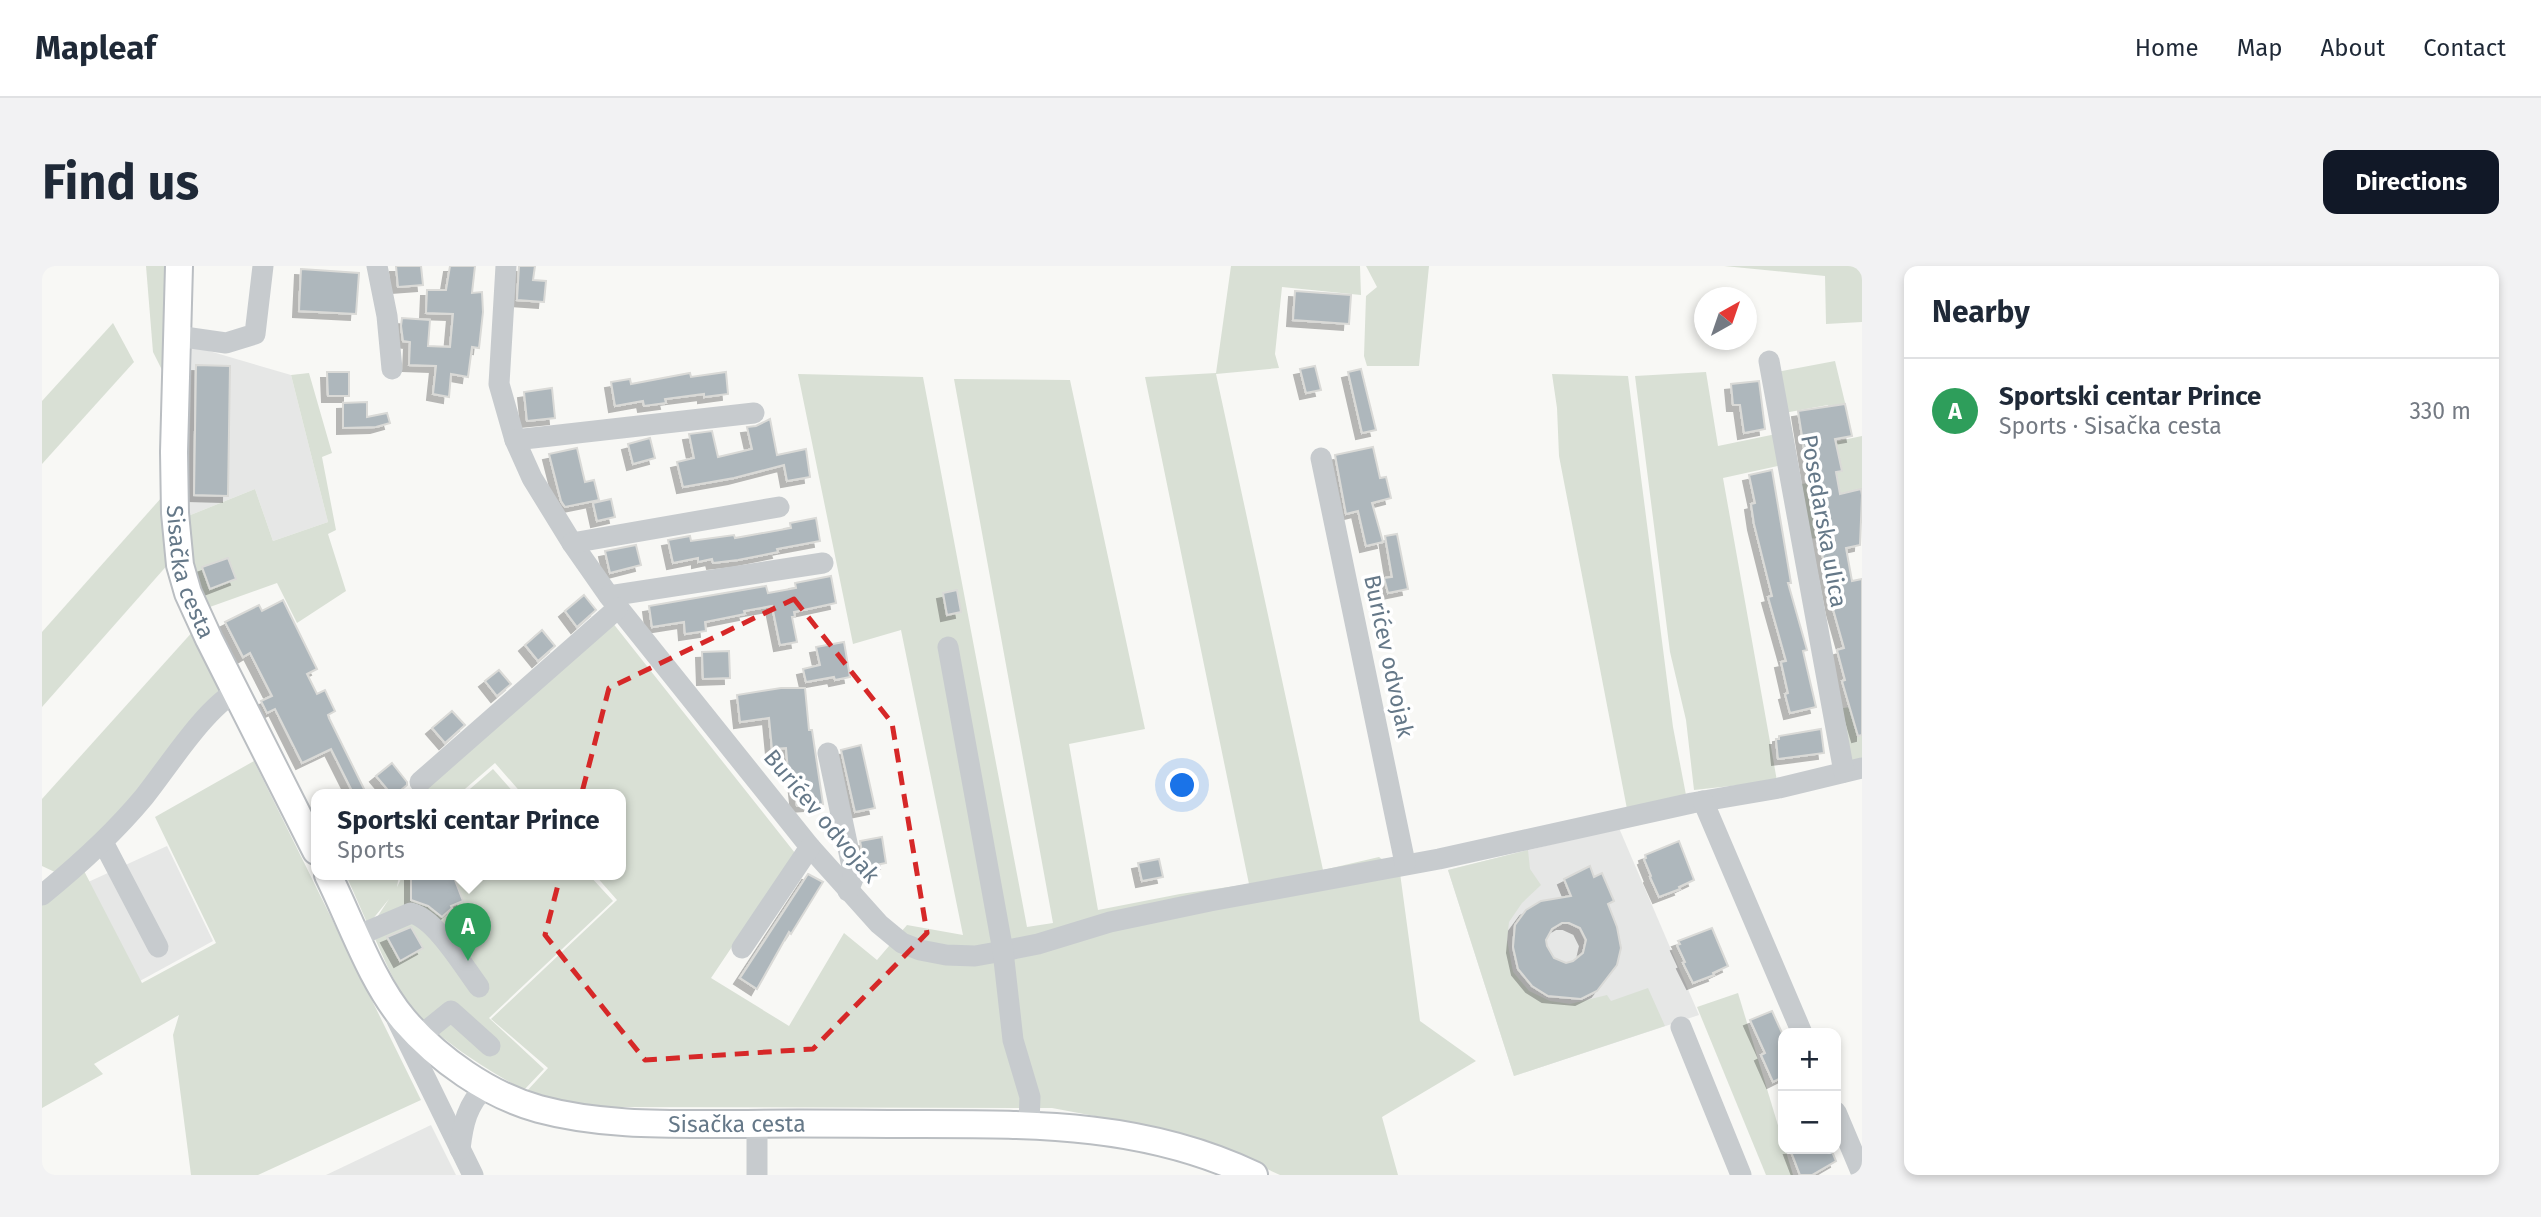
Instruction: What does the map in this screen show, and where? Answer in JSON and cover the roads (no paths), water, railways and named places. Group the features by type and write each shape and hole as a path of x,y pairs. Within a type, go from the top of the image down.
{"main road":[{"name":"Sisačka cesta","path":"179,266 174,464 176,538 180,565 188,593 311,841"},
{"name":"Sisačka cesta","path":"330,880 387,998 420,1035 447,1060 486,1086 538,1109 585,1118 649,1124 1030,1124 1100,1130 1200,1153 1254,1175"}],"street":[{"path":"177,336 226,343 255,334 263,266"},
{"path":"377,266 387,316 391,369"},
{"name":"Burićev odvojak","path":"506,266 499,383 515,440 532,478 572,543 614,602 810,847 878,924 902,943 946,955 975,956 1038,944 1110,922 1405,863 1439,859 1646,813"},
{"name":"Posedarska ulica","path":"1646,813 1779,788 1853,770 1769,361"},
{"path":"515,440 754,413"},
{"name":"Burićev odvojak","path":"1321,458 1405,863"},
{"path":"572,543 779,507"},
{"path":"420,782 614,602 823,563"},
{"path":"948,647 1003,951 1013,1040 1030,1097 1030,1124"},
{"path":"42,895 103,842 142,799 206,717 223,698 237,691"},
{"path":"828,753 854,876 848,891"},
{"path":"1703,801 1800,1028"},
{"path":"103,842 158,947"},
{"path":"742,948 810,847"},
{"path":"357,936 411,913 419,915 431,925 479,987"},
{"path":"387,998 473,1175"},
{"path":"420,1035 451,1011 490,1046"},
{"path":"1681,1027 1741,1175"},
{"path":"460,1149 468,1108 486,1086"},
{"path":"757,1124 757,1175"},
{"path":"1841,1124 1862,1174"}],"place":[{"name":"Sportski centar Prince","path":"468,961"}]}
